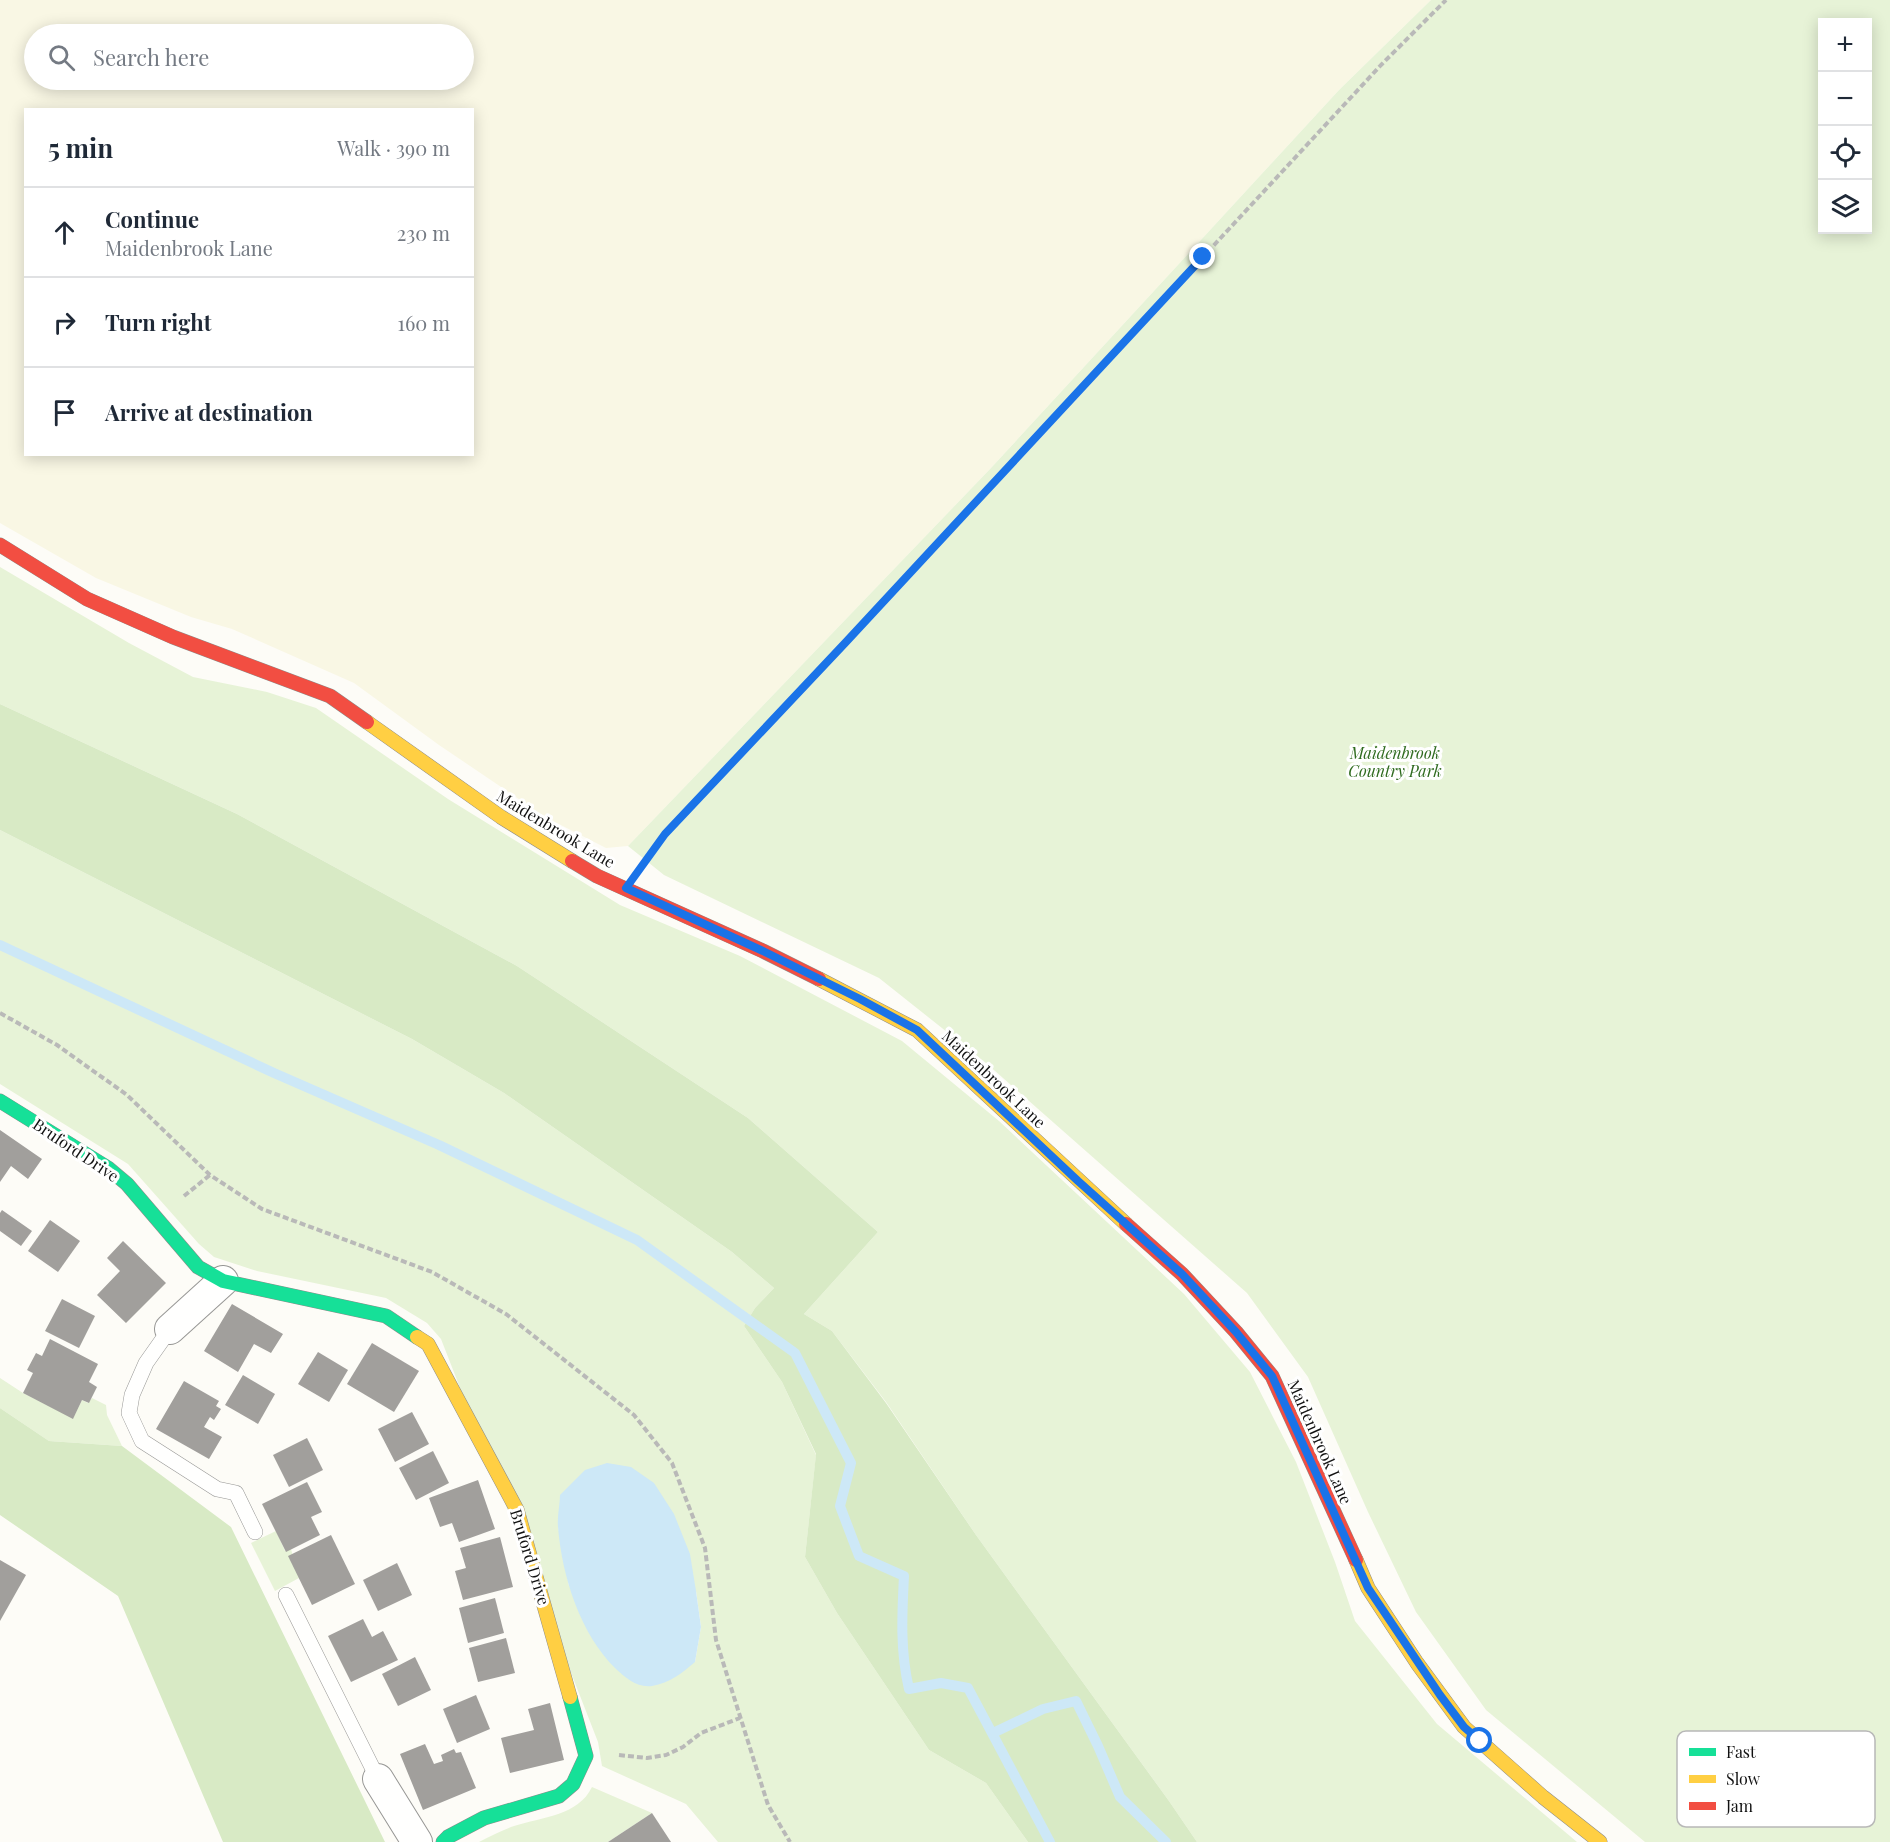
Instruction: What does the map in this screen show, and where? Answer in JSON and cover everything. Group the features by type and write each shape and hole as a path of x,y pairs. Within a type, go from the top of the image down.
{"street":[{"name":"Maidenbrook Lane","path":"0,545 87,599 173,637 330,696 501,817 597,876 774,957 917,1030 1078,1181 1182,1274 1236,1332 1272,1376 1368,1588 1417,1663 1464,1727 1600,1842"},
{"name":"Bruford Drive","path":"0,1101 108,1168 127,1184 198,1267 223,1281 386,1316 428,1344 517,1510 586,1756"},
{"path":"170,1329 223,1281"},
{"path":"443,1842 484,1818 560,1796 573,1785 586,1756"},
{"path":"378,1779 417,1842"}],"lane":[{"path":"170,1329 146,1363 132,1395 129,1413 142,1441 217,1489 236,1493 255,1532"},
{"path":"286,1594 378,1779"}],"path":[{"path":"626,888 665,834 1381,65 1446,0"},
{"path":"0,1021 4,1015"},
{"path":"586,1756 602,1753 647,1758 666,1755 683,1747 701,1733 740,1718"}],"shaded area":[{"path":"0,0 1431,0 1339,90 991,468 628,846 606,848 547,818 439,745 354,683 232,629 191,617 96,578 0,523"}],"green space":[{"name":"Maidenbrook Country Park","path":"1431,0 1890,0 1890,1842 1645,1842 1486,1710 1416,1612 1368,1512 1308,1377 1247,1293 986,1063 879,978 664,875 628,846 991,468 1339,90"},
{"path":"0,567 129,643 193,677 267,692 316,708 448,799 620,905 740,956 902,1041 999,1121 1184,1294 1250,1372 1296,1462 1355,1621 1437,1724 1577,1842 1197,1842 976,1535 886,1402 832,1331 804,1314 878,1232 748,1118 517,966 237,814 0,704"},
{"path":"0,704 237,814 517,966 748,1118 878,1232 804,1314 832,1331 886,1403 976,1535 1197,1842 1028,1842 986,1783 929,1750 837,1613 805,1557 816,1454 782,1382 744,1326 755,1308 774,1288 732,1252 504,1093 412,1039 0,830"},
{"path":"0,830 412,1039 504,1093 732,1252 774,1288 755,1308 744,1326 782,1382 816,1455 805,1557 837,1613 929,1750 986,1783 1028,1842 718,1842 686,1804 602,1766 598,1742 441,1339 427,1323 386,1298 257,1271 214,1257 199,1244 128,1164 0,1084","holes":["558,1526 696,1591 701,1627 695,1662 569,1586"]},
{"path":"0,1378 23,1393 73,1418 82,1400 88,1403 92,1398 106,1405 107,1415 122,1446 49,1441 0,1408"},
{"path":"0,1408 49,1441 122,1446 231,1527 385,1842 223,1842 118,1596 0,1515"},
{"path":"276,1531 285,1551 291,1549 299,1578 275,1591 251,1543"},
{"path":"592,1787 652,1813 608,1842 479,1842 510,1828 569,1810 586,1797"}],"water":[{"path":"607,1463 631,1467 654,1483 674,1514 690,1554 701,1627 695,1662 680,1674 658,1685 647,1686 632,1682 603,1655 583,1622 564,1565 558,1527 560,1495 585,1470"}],"building":[{"path":"0,1130 42,1159 28,1179 11,1166 0,1182"},
{"path":"2,1210 32,1231 21,1246 0,1231"},
{"path":"50,1220 80,1241 58,1272 28,1251"},
{"path":"123,1241 166,1283 126,1323 97,1295 120,1271 107,1258"},
{"path":"62,1299 95,1316 79,1348 45,1331"},
{"path":"232,1304 283,1334 271,1353 254,1344 238,1372 204,1351"},
{"path":"50,1339 98,1364 89,1382 97,1387 89,1403 82,1400 73,1419 23,1393 33,1373 27,1370 36,1353 42,1356"},
{"path":"372,1343 419,1371 394,1412 347,1384"},
{"path":"318,1352 348,1370 329,1402 298,1384"},
{"path":"243,1375 275,1394 258,1424 225,1405"},
{"path":"184,1381 219,1401 216,1406 221,1409 214,1420 210,1417 204,1427 222,1437 209,1459 156,1429"},
{"path":"412,1412 429,1444 395,1462 378,1429"},
{"path":"307,1438 323,1470 289,1487 273,1455"},
{"path":"433,1451 449,1483 416,1500 399,1468"},
{"path":"478,1480 495,1529 459,1542 452,1523 440,1527 429,1498"},
{"path":"307,1482 322,1512 311,1517 320,1535 286,1552 262,1504"},
{"path":"331,1535 355,1584 312,1605 288,1556"},
{"path":"500,1537 513,1587 463,1600 455,1571 466,1568 460,1548"},
{"path":"0,1560 26,1575 0,1621"},
{"path":"397,1563 412,1595 378,1611 363,1580"},
{"path":"495,1598 504,1633 468,1643 459,1608"},
{"path":"363,1619 372,1637 383,1631 398,1660 351,1682 328,1636"},
{"path":"506,1638 515,1673 478,1682 469,1648"},
{"path":"415,1657 431,1690 398,1706 382,1674"},
{"path":"476,1695 490,1729 457,1743 443,1709"},
{"path":"550,1703 564,1760 510,1773 501,1738 534,1730 528,1709"},
{"path":"425,1744 434,1764 443,1761 441,1755 454,1749 456,1753 461,1752 476,1788 423,1810 400,1754"},
{"path":"652,1813 671,1842 608,1842"}],"waterway":[{"path":"0,945 274,1073 439,1145 637,1240 795,1353 851,1463 840,1506 859,1556 904,1576 903,1647 909,1689 941,1683 968,1688 1050,1842"},
{"path":"993,1733 1043,1709 1076,1701 1120,1797 1166,1842"}],"traffic: fast":[{"path":"0,1101 108,1168 127,1184 198,1267 223,1281 386,1316 417,1337"},
{"path":"443,1842 484,1818 559,1796 573,1784 586,1756 570,1697"}],"traffic: slow":[{"path":"367,722 501,817 572,861"},
{"path":"819,979 917,1030 1126,1224"},
{"path":"417,1337 428,1344 517,1510 570,1697"},
{"path":"1356,1560 1368,1588 1417,1663 1464,1727 1543,1797 1600,1842"}],"traffic: jam":[{"path":"0,545 87,599 173,637 330,696 367,722"},
{"path":"572,861 597,876 763,951 819,979"},
{"path":"1126,1224 1182,1274 1236,1332 1272,1376 1356,1560"}],"route":[{"path":"1203,257 665,834 626,888 763,951 917,1030 1078,1181 1182,1274 1236,1332 1272,1376 1368,1588 1440,1695 1464,1727 1480,1741"}]}
